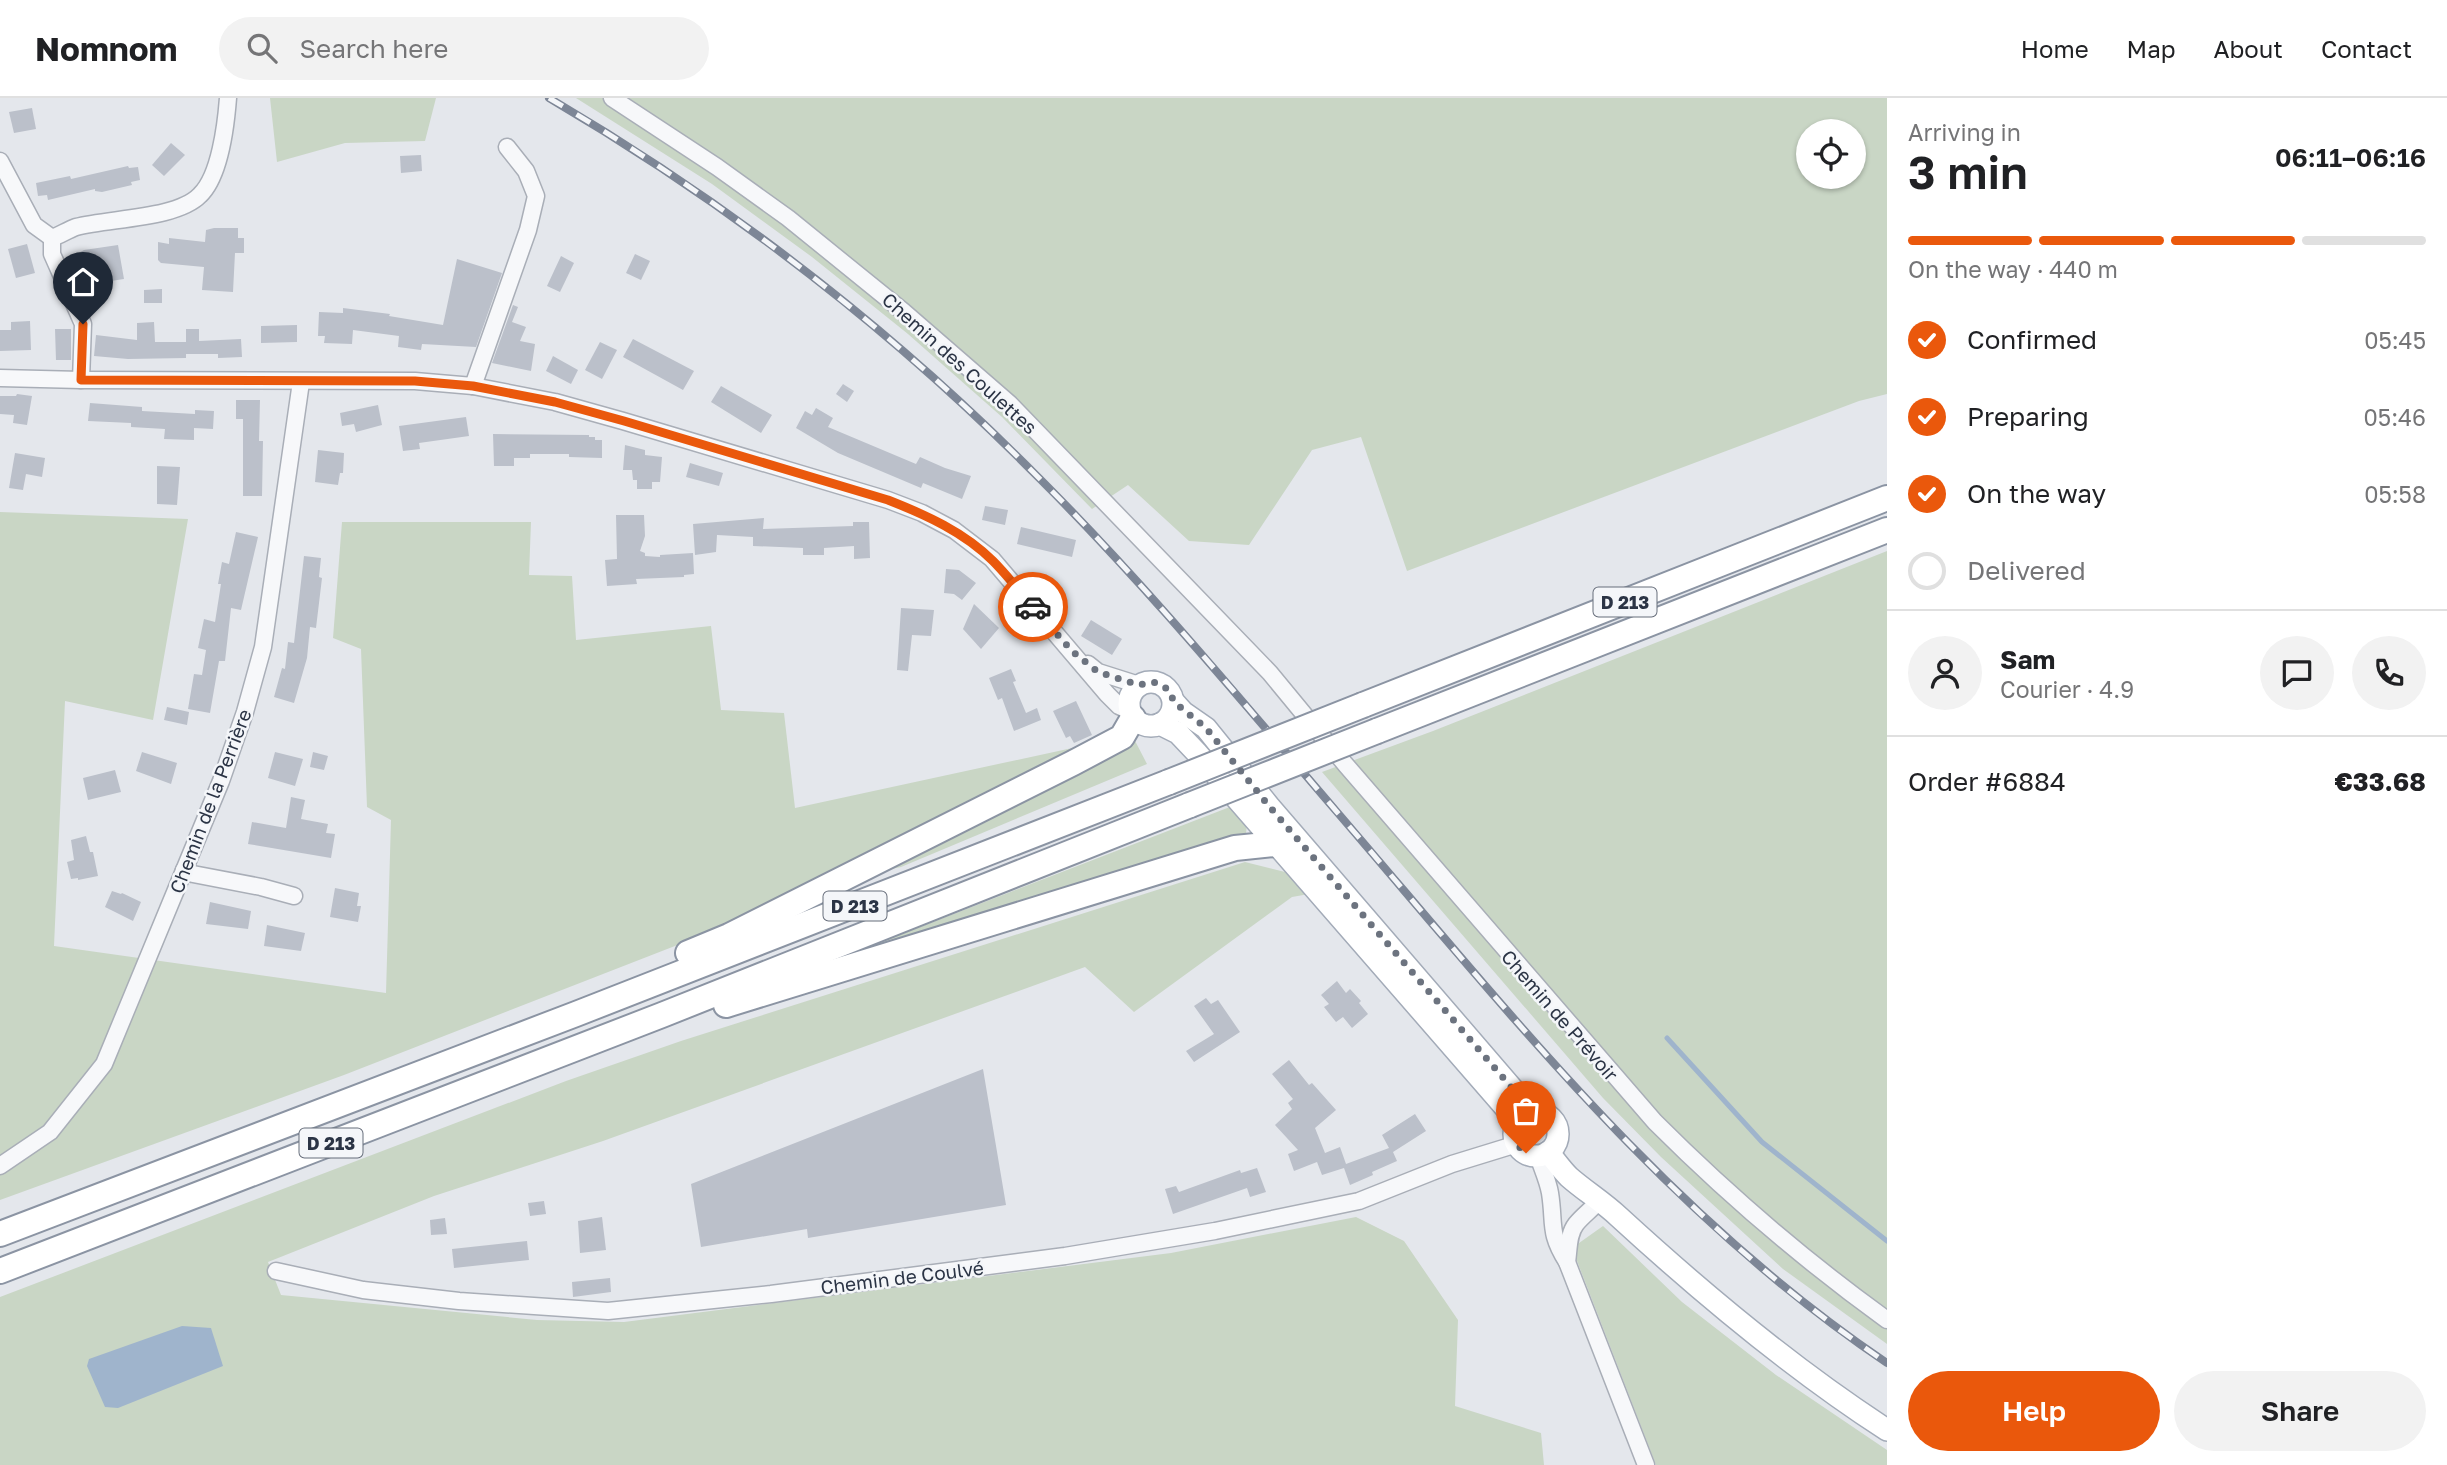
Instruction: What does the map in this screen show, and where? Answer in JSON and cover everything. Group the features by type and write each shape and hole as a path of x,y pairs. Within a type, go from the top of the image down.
{"highway":[{"name":"D 213","path":"0,1234 1170,782 1887,498"},
{"name":"D 213","path":"0,1271 662,1015 1887,530"},
{"path":"539,1028 571,1002 729,936 1073,763 1122,737 1131,714"},
{"path":"662,1015 678,1017 699,1013 1235,848 1275,844"}],"main road":[{"path":"1174,702 1171,715 1160,724 1146,726 1131,714 1130,696 1139,685 1151,682 1164,685 1169,690 1174,702 1206,728 1269,806 1518,1095 1525,1117"},
{"path":"1160,724 1178,733 1275,844 1525,1117"},
{"path":"1548,1150 1557,1128 1550,1117 1544,1114 1525,1117 1514,1133 1517,1144 1526,1153 1548,1150 1582,1170 1600,1199 1731,1316 1887,1430"}],"street":[{"path":"52,238 75,228 181,209 201,195 217,164 225,133 228,98"},
{"name":"Chemin des Coulettes","path":"612,98 717,167 788,218 914,320 1010,404 1270,673"},
{"path":"473,386 528,230 536,196 526,171 507,147"},
{"path":"0,161 34,225 52,238"},
{"path":"52,238 52,254 83,324 81,380"},
{"path":"0,377 81,380 415,381 473,386 555,402 624,421 888,500 922,513 954,530 992,559 1119,706 1131,714"},
{"name":"Chemin de la Perrière","path":"0,1166 50,1132 104,1064 233,747 263,647 301,382"},
{"path":"1072,651 1098,672 1139,685"},
{"name":"Chemin de Prévoir","path":"1270,673 1345,764 1655,1122 1702,1170 1771,1230 1832,1280 1887,1320"},
{"path":"184,870 293,896"},
{"name":"Chemin de Coulvé","path":"276,1271 363,1290 459,1301 608,1311 771,1294 1065,1256 1215,1231 1359,1201 1452,1164 1517,1144"},
{"path":"1548,1150 1554,1235 1558,1248 1567,1262 1646,1465"},
{"path":"1567,1262 1571,1233 1600,1199"}],"green space":[{"path":"270,98 436,98 425,141 345,143 277,162"},
{"path":"576,98 1887,98 1887,394 1859,401 1407,571 1361,437 1312,450 1249,545 1189,541 1128,485 1092,509 1002,417 908,334 812,257 712,184"},
{"path":"0,512 188,519 153,720 65,701 54,946 386,993 391,820 367,807 361,649 333,638 342,522 531,522 529,575 572,576 576,640 711,626 721,710 784,713 795,808 1132,735 1147,764 901,867 797,889 698,937 344,1075 0,1200"},
{"path":"1887,551 1887,1344 1783,1269 1661,1157 1603,1098 1322,772 1433,731"},
{"path":"1235,805 1247,821 1246,835 868,954 866,948"},
{"path":"1245,862 1285,872 1309,894 1292,897 1134,1012 1085,967 603,1141 434,1196 268,1262 281,1295 537,1320 624,1322 1171,1253 1356,1217 1404,1241 1458,1320 1455,1406 1541,1433 1544,1465 0,1465 0,1297 566,1081 681,1041"},
{"path":"1603,1226 1682,1302 1776,1375 1887,1450 1887,1465 1656,1465 1572,1248"}],"water":[{"path":"182,1326 211,1328 223,1366 118,1408 105,1407 87,1366 89,1359"}],"building":[{"path":"32,108 36,129 14,133 9,112"},
{"path":"171,143 185,155 164,176 152,165"},
{"path":"421,155 422,171 401,173 400,156"},
{"path":"128,166 138,167 140,180 131,182 132,185 102,192 95,189 48,200 47,195 38,196 36,183 70,176 71,179"},
{"path":"238,228 238,238 244,238 244,253 235,253 233,292 202,290 204,267 161,263 158,260 158,242 169,244 169,238 205,242 206,230"},
{"path":"27,244 35,273 16,278 8,249"},
{"path":"118,245 124,279 78,286 74,278 82,275 73,256 84,250"},
{"path":"635,254 650,261 641,280 626,273"},
{"path":"561,256 574,263 560,292 547,286"},
{"path":"457,259 502,273 476,347 422,344 421,350 398,347 399,336 353,330 352,344 324,343 325,336 318,336 319,312 343,313 343,308 443,325"},
{"path":"162,289 162,303 144,303 144,290"},
{"path":"513,305 518,307 512,322 526,327 520,341 535,344 531,371 492,363"},
{"path":"30,321 31,350 0,351 0,330 11,330 11,322"},
{"path":"154,322 155,342 186,342 186,329 199,329 199,341 241,339 242,357 218,358 218,354 186,354 186,358 128,359 94,356 96,335 137,340 137,323"},
{"path":"297,325 297,342 261,343 261,326"},
{"path":"55,329 71,329 71,360 56,360"},
{"path":"633,339 694,371 683,390 623,357"},
{"path":"600,342 617,350 602,379 585,370"},
{"path":"553,356 578,370 571,384 546,371"},
{"path":"843,384 854,391 847,402 836,394"},
{"path":"721,386 772,415 761,433 711,402"},
{"path":"0,396 32,396 27,425 13,423 14,415 0,414"},
{"path":"236,400 260,400 259,441 263,441 262,496 243,496 243,419 236,419"},
{"path":"90,403 142,407 142,411 195,414 195,410 214,411 213,429 194,428 194,440 164,439 165,429 131,427 131,423 88,421"},
{"path":"378,405 382,425 356,432 354,424 342,426 340,413"},
{"path":"816,408 833,418 828,427 916,464 920,457 971,476 962,499 923,483 921,488 838,453 796,428 805,411 812,415"},
{"path":"466,417 469,436 419,443 420,449 403,451 399,426"},
{"path":"493,434 589,435 595,437 595,440 602,440 602,458 569,457 569,454 530,454 530,458 514,458 514,466 494,466"},
{"path":"625,445 645,450 645,455 662,457 660,482 652,482 652,489 637,489 637,480 633,480 632,470 623,470"},
{"path":"318,450 344,453 343,473 340,473 338,485 315,482"},
{"path":"15,453 45,458 42,477 26,474 23,490 9,488"},
{"path":"690,463 723,473 719,486 686,477"},
{"path":"157,466 180,467 177,505 157,504"},
{"path":"985,506 1008,510 1005,525 982,520"},
{"path":"616,515 644,515 645,536 640,551 645,553 645,556 660,557 693,553 694,574 684,577 636,579 637,584 607,586 605,560 617,559"},
{"path":"764,518 763,529 853,526 853,522 869,522 870,558 854,559 854,546 824,548 824,555 803,555 803,548 753,546 753,537 717,535 716,552 695,555 693,524"},
{"path":"1021,527 1076,540 1072,557 1017,544"},
{"path":"236,532 258,537 241,610 231,608 225,661 219,661 210,713 188,709 194,674 202,675 206,650 198,648 204,619 215,622 222,562 229,564"},
{"path":"304,556 321,558 319,577 322,578 316,628 310,627 307,658 294,703 274,697 282,668 285,669 288,642 294,643"},
{"path":"946,569 959,570 976,583 962,600 954,594 944,593"},
{"path":"974,604 999,628 981,649 963,629"},
{"path":"901,608 934,610 931,636 912,635 908,671 897,670"},
{"path":"1091,620 1122,639 1112,655 1081,636"},
{"path":"1011,669 1016,681 1013,682 1026,713 1037,708 1041,720 1014,731 1002,698 998,700 989,678"},
{"path":"1076,701 1092,735 1074,743 1070,736 1066,738 1053,711"},
{"path":"167,707 189,712 187,725 164,720"},
{"path":"142,752 177,763 171,784 136,771"},
{"path":"275,752 303,759 295,786 268,778"},
{"path":"313,752 328,756 324,770 310,767"},
{"path":"115,770 121,792 88,800 83,778"},
{"path":"291,797 305,800 301,819 328,824 326,833 335,834 331,858 248,844 252,822 286,828"},
{"path":"86,836 90,852 93,852 98,876 71,879 67,862 74,860 71,840"},
{"path":"335,888 359,893 357,906 361,906 358,922 330,917"},
{"path":"112,891 141,902 133,921 105,907"},
{"path":"210,902 251,911 248,929 206,924"},
{"path":"267,925 305,933 301,951 264,946"},
{"path":"1337,981 1346,993 1350,989 1368,1014 1352,1028 1343,1017 1336,1022 1324,1007 1329,1004 1321,995"},
{"path":"1206,998 1211,1004 1218,1000 1240,1032 1194,1062 1186,1051 1214,1034 1194,1006"},
{"path":"1289,1060 1309,1085 1312,1083 1336,1110 1315,1128 1325,1153 1340,1147 1346,1164 1389,1148 1382,1135 1415,1114 1426,1131 1393,1152 1397,1161 1350,1185 1344,1168 1322,1175 1317,1162 1294,1171 1288,1154 1298,1150 1275,1125 1292,1109 1288,1103 1293,1099 1272,1074"},
{"path":"983,1069 1006,1205 808,1238 807,1229 701,1247 691,1184"},
{"path":"1257,1168 1266,1192 1250,1197 1247,1188 1173,1214 1165,1189 1176,1186 1179,1192 1240,1170 1241,1173"},
{"path":"544,1201 546,1214 530,1216 528,1203"},
{"path":"602,1217 606,1250 580,1253 578,1221"},
{"path":"445,1218 447,1234 431,1235 430,1220"},
{"path":"527,1241 529,1260 454,1268 452,1249"},
{"path":"610,1278 611,1292 573,1297 572,1282"}],"waterway":[{"path":"1667,1038 1762,1142 1887,1241"}],"railway":[{"path":"549,98 681,181 807,272 868,321 984,424 1079,519 1155,601 1464,962 1594,1107 1661,1176 1732,1242 1807,1305 1887,1363"}],"way so far":[{"path":"1033,607 1072,651 1098,672 1139,685 1151,682 1164,685 1183,712 1206,728 1269,806 1518,1095 1531,1113 1518,1122 1514,1133 1520,1149 1526,1153"}],"route":[{"path":"83,324 81,380 415,381 473,386 555,402 624,421 888,500 922,513 954,530 992,559 1033,607"}]}
